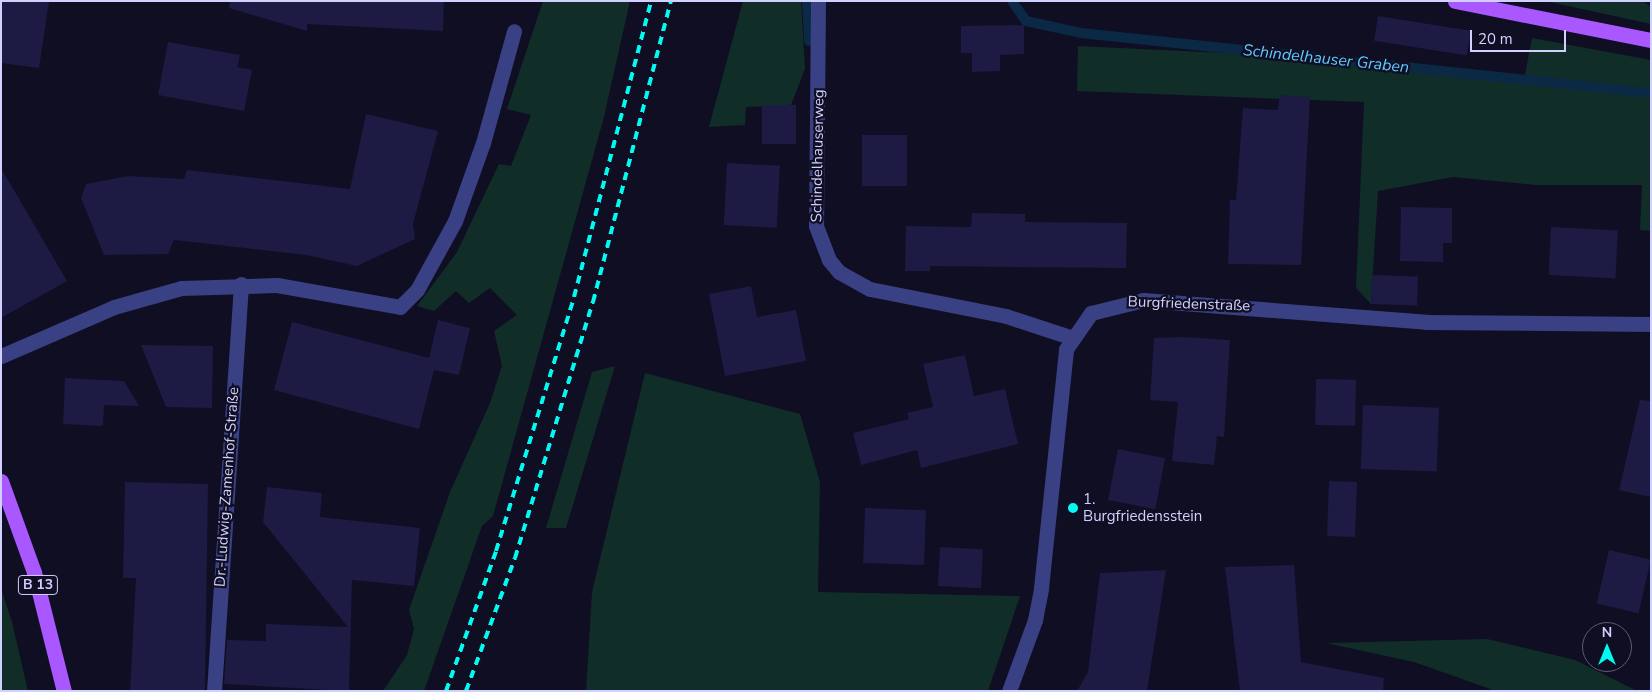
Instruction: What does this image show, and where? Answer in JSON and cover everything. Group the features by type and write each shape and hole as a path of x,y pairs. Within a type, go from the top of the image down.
{"main road":[{"path":"1455,1 1651,40"},
{"name":"B 13","path":"1,482 34,572 64,691"}],"street":[{"name":"Schindelhauserweg","path":"818,1 816,226 828,260 839,272 870,289 1006,316 1070,337"},
{"path":"1,356 73,323 149,296 241,284 322,291 389,307 409,301 444,245 465,198 514,31"},
{"name":"Dr.-Ludwig-Zamenhof-Straße","path":"214,691 241,284"},
{"name":"Burgfriedenstraße","path":"1070,337 1102,307 1144,300 1426,322 1651,324"},
{"path":"1009,691 1035,620 1041,588 1063,365 1070,337"}],"green space":[{"path":"543,1 630,1 604,117 493,516 482,526 424,691 383,691 407,655 414,629 409,610 450,492 490,403 502,366 494,331 517,315 490,288 469,303 456,291 434,311 417,306 457,252 499,164 511,166 531,115 507,109"},
{"path":"743,1 801,1 805,69 791,105 746,107 745,125 709,127"},
{"path":"1545,1 1643,1 1651,7 1651,24"},
{"path":"1532,38 1651,60 1651,231 1640,230 1642,185 1536,185 1453,177 1378,191 1371,304 1356,288 1364,102 1077,91 1078,46 1327,58 1524,80"},
{"path":"615,366 566,528 546,528 592,372"},
{"path":"645,373 800,414 820,482 818,592 1020,596 988,691 586,691 592,592"},
{"path":"1,588 12,622 28,691 1,691"},
{"path":"1487,639 1575,660 1582,664 1582,672 1599,672 1637,691 1496,691 1414,662 1326,643"}],"building":[{"path":"1,1 49,1 39,68 1,63"},
{"path":"230,1 444,1 443,31 307,24 307,31 229,8"},
{"path":"1378,16 1471,31 1467,55 1374,41"},
{"path":"1024,25 1024,54 1000,55 1000,71 972,72 972,53 961,53 961,26"},
{"path":"168,42 240,55 237,67 252,70 244,111 158,95"},
{"path":"1280,95 1310,97 1301,265 1228,264 1230,200 1236,200 1243,108 1278,110"},
{"path":"762,105 796,105 796,144 762,144"},
{"path":"366,114 438,131 413,224 415,239 357,266 306,255 174,240 168,254 104,255 81,198 86,184 128,176 184,179 187,170 350,189"},
{"path":"862,135 907,135 907,186 862,186"},
{"path":"727,163 780,166 777,228 724,225"},
{"path":"1,168 67,281 1,318"},
{"path":"1401,207 1452,208 1452,243 1443,243 1443,262 1400,261"},
{"path":"972,213 1025,214 1025,222 1127,223 1126,268 930,266 930,271 905,271 906,226 971,227"},
{"path":"1551,227 1618,231 1615,278 1548,275"},
{"path":"1372,275 1418,277 1417,306 1371,304"},
{"path":"751,286 757,317 796,310 806,361 725,376 709,294"},
{"path":"438,320 470,328 459,375 434,370 419,429 274,390 292,322 429,358"},
{"path":"1183,337 1230,340 1224,437 1217,436 1214,465 1172,461 1178,402 1150,400 1154,338"},
{"path":"141,345 213,346 212,408 166,407"},
{"path":"965,355 974,396 1005,389 1018,444 921,468 917,450 861,465 853,433 909,419 907,413 933,407 923,364"},
{"path":"65,378 124,381 139,406 104,405 103,426 63,424"},
{"path":"1316,379 1356,380 1355,426 1315,425"},
{"path":"1640,400 1651,401 1651,497 1619,490"},
{"path":"1363,405 1439,408 1437,472 1361,469"},
{"path":"1118,449 1165,458 1155,509 1108,500"},
{"path":"1329,481 1357,482 1355,537 1327,536"},
{"path":"125,482 208,484 205,691 130,691 136,578 123,578"},
{"path":"267,487 322,493 320,517 420,528 414,586 352,580 349,691 224,684 227,640 266,641 266,624 348,627 263,522"},
{"path":"865,508 926,510 924,565 863,563"},
{"path":"940,547 983,549 981,588 938,586"},
{"path":"1609,550 1651,560 1639,613 1597,604"},
{"path":"1294,565 1301,662 1384,678 1383,691 1240,691 1225,567"},
{"path":"1166,570 1147,691 1077,691 1088,672 1100,573"}],"waterway":[{"path":"807,1 809,41"},
{"name":"Schindelhauser Graben","path":"1012,1 1026,21 1081,33 1651,93"}],"railway":[{"path":"446,691 496,551 574,297 651,1"},
{"path":"466,691 515,558 593,302 671,1"}],"place":[{"name":"1. Burgfriedensstein","path":"1073,508"}]}
